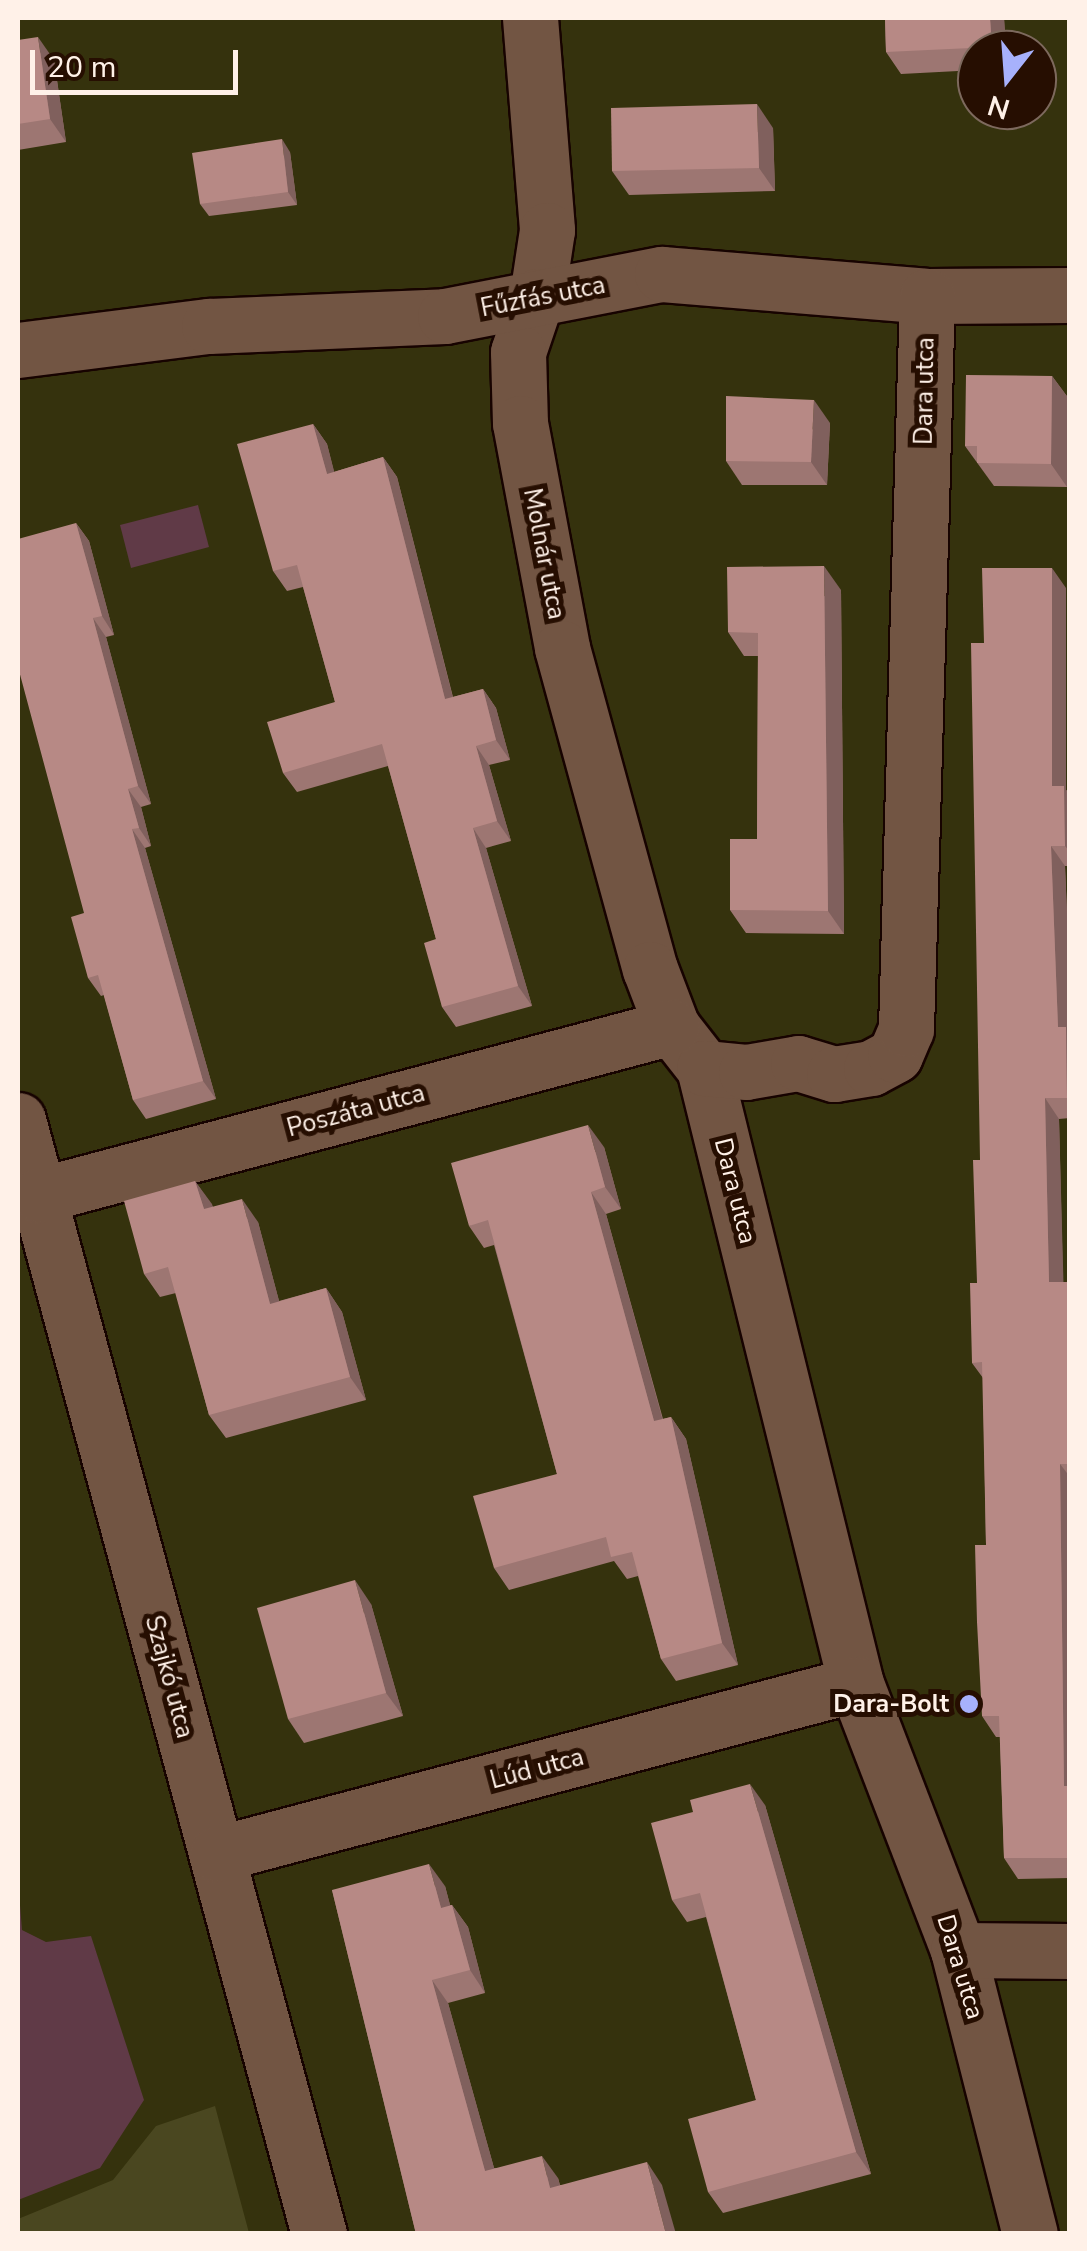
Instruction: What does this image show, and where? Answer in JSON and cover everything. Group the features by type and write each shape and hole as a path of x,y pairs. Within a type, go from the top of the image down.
{"street":[{"name":"Molnár utca","path":"530,18 547,230 537,296 518,352 520,423 562,648 650,969 688,1047"},
{"name":"Fűzfás utca","path":"18,350 209,326 446,316 662,274 927,296 1070,295"},
{"name":"Dara utca","path":"688,1047 746,1072 798,1063 834,1074 871,1068 894,1055 906,1029 927,296"},
{"name":"Dara utca","path":"688,1047 856,1684 958,1950 1030,2234"},
{"name":"Poszáta utca","path":"40,1195 688,1047"},
{"name":"Szajkó utca","path":"18,1120 319,2234"},
{"name":"Lúd utca","path":"217,1854 856,1684"},
{"path":"958,1950 1070,1950"}],"shaded area":[{"path":"18,18 1069,18 1069,2233 18,2233"},
{"path":"198,505 209,547 131,568 120,525"},
{"path":"18,1880 22,1930 46,1942 91,1936 144,2100 100,2168 18,2200"},
{"path":"215,2106 249,2233 18,2233 18,2219 113,2180 156,2126"}],"building":[{"path":"885,18 990,18 991,30 957,30 957,49 886,52"},
{"path":"38,37 50,119 18,124 18,40"},
{"path":"757,104 759,168 612,171 611,108"},
{"path":"282,139 288,192 200,204 192,153"},
{"path":"966,375 1052,376 1051,464 977,463 977,446 965,446"},
{"path":"726,396 814,400 811,462 726,461"},
{"path":"313,424 327,474 383,457 445,699 483,689 496,740 476,746 497,821 473,828 518,986 442,1007 424,943 436,939 382,744 283,773 267,722 335,702 297,565 273,571 237,444"},
{"path":"76,523 102,616 93,618 138,786 128,789 139,828 132,829 203,1081 133,1100 98,975 88,978 71,917 84,913 18,667 18,539"},
{"path":"824,566 828,911 730,910 730,839 757,839 758,633 728,632 727,567"},
{"path":"982,568 1052,568 1052,786 1064,786 1065,846 1051,846 1058,1027 1066,1027 1067,1098 1045,1098 1049,1282 1070,1282 1070,1464 1060,1464 1064,1786 1070,1786 1070,1858 1004,1858 999,1716 982,1716 975,1545 986,1545 982,1362 972,1363 970,1283 977,1283 973,1160 980,1160 971,643 984,643"},
{"path":"588,1125 605,1187 591,1192 654,1421 671,1417 722,1643 661,1659 632,1552 611,1557 606,1537 494,1568 473,1496 557,1474 488,1220 469,1226 451,1163"},
{"path":"195,1181 204,1209 242,1199 270,1304 326,1288 350,1377 209,1415 168,1267 144,1274 124,1201"},
{"path":"355,1580 386,1693 288,1719 257,1608"},
{"path":"750,1784 856,2152 708,2192 688,2119 756,2100 700,1893 672,1900 651,1823 693,1812 690,1800"},
{"path":"429,1864 441,1908 452,1905 470,1970 432,1980 485,2171 542,2156 550,2188 647,2162 666,2234 416,2234 332,1890"}],"place":[{"name":"Dara-Bolt","path":"969,1704"}]}
